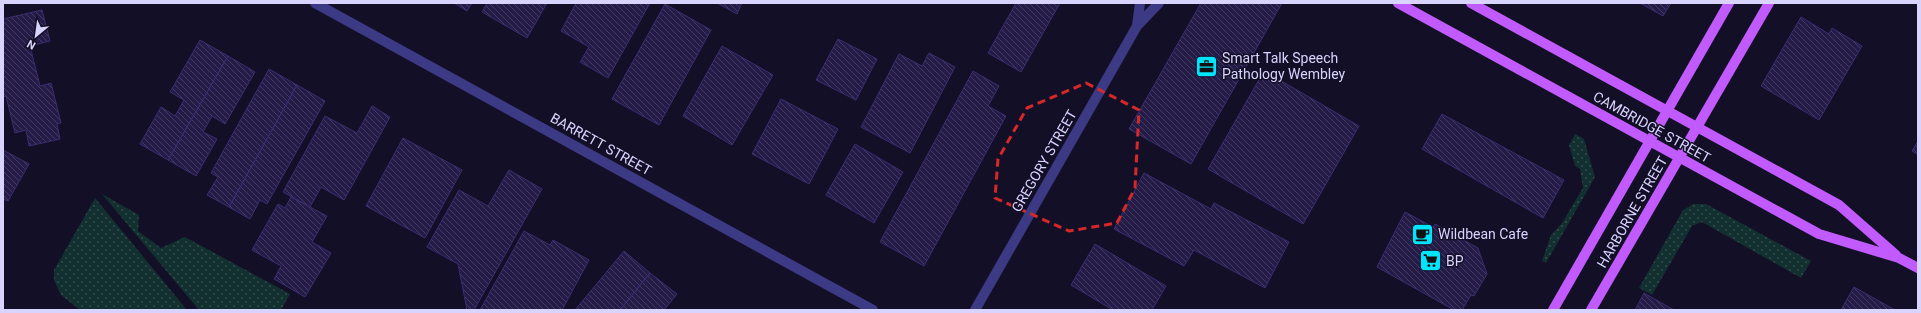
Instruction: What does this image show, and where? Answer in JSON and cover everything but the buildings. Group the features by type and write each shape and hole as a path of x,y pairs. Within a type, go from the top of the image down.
{"main road":[{"name":"CAMBRIDGE STREET","path":"1398,3 1819,234 1899,258 1918,268"},
{"name":"CAMBRIDGE STREET","path":"1471,3 1839,205 1899,258"},
{"name":"HARBORNE STREET","path":"1553,310 1729,3"},
{"name":"HARBORNE STREET","path":"1592,310 1769,3"}],"street":[{"name":"BARRETT STREET","path":"315,3 873,310"},
{"name":"GREGORY STREET","path":"1137,26 1140,3"},
{"name":"GREGORY STREET","path":"974,310 1137,26 1159,3"}],"highlighted area":[{"path":"1086,83 1139,110 1135,188 1117,223 1069,231 995,198 998,159 1027,108"}],"green space":[{"path":"1575,134 1584,139 1595,177 1546,263 1542,261 1551,235 1562,223 1583,188 1580,169 1575,166 1569,145"},
{"path":"102,194 139,215 138,231 161,248 185,237 290,294 281,310 199,310"},
{"path":"95,198 187,310 80,310 61,295 54,280 54,270"},
{"path":"1693,204 1706,204 1811,261 1801,278 1702,222 1692,226 1652,295 1639,288 1683,210"}],"place":[{"name":"Smart Talk Speech Pathology Wembley","path":"1206,66"},
{"name":"Wildbean Cafe","path":"1422,234"},
{"name":"BP","path":"1431,261"}]}
